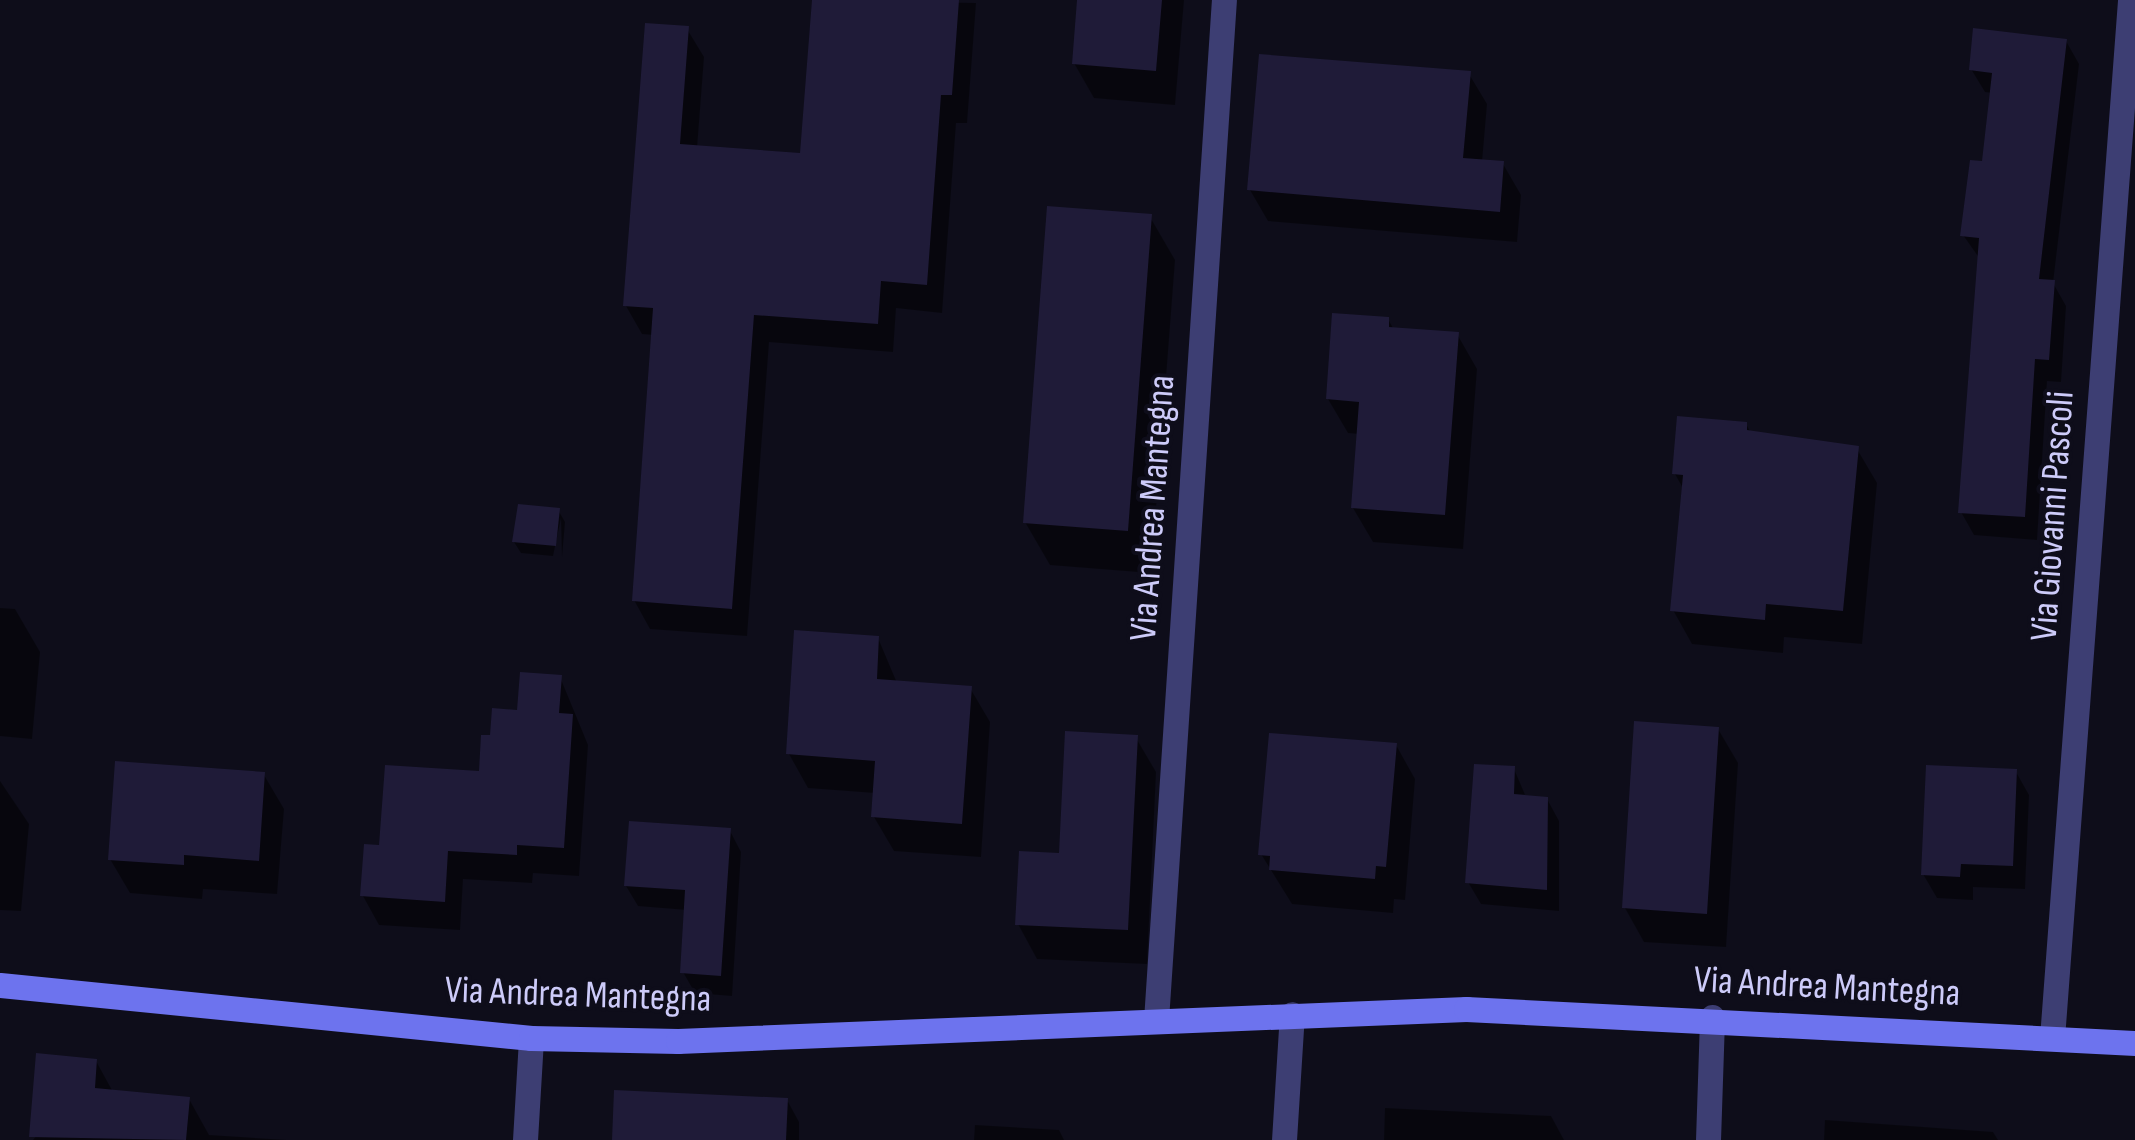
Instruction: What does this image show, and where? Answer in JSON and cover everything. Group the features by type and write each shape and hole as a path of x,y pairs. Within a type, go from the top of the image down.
{"main road":[{"name":"Via Andrea Mantegna","path":"0,985 530,1038 678,1041 1466,1009 1712,1017 2135,1043"}],"street":[{"name":"Via Andrea Mantegna","path":"1156,1020 1224,0"},
{"name":"Via Giovanni Pascoli","path":"2052,1038 2130,0"},
{"path":"1284,1140 1292,1014"},
{"path":"1708,1140 1712,1017"},
{"path":"524,1140 530,1038"}],"building":[{"path":"812,0 959,0 952,95 941,95 927,285 881,281 878,324 754,315 732,609 632,601 653,308 623,306 645,23 689,26 680,144 800,153"},
{"path":"1077,0 1162,0 1156,71 1072,64"},
{"path":"1973,28 2067,39 2039,279 2055,280 2049,360 2035,359 2025,517 1958,513 1979,238 1960,236 1970,160 1982,161 1992,73 1969,70"},
{"path":"1259,54 1471,71 1463,158 1504,161 1500,212 1247,190"},
{"path":"1047,206 1152,214 1128,531 1023,523"},
{"path":"1332,313 1389,317 1389,327 1459,332 1445,515 1351,508 1359,402 1326,399"},
{"path":"1677,416 1747,422 1747,430 1859,446 1843,611 1766,604 1765,620 1670,611 1683,475 1672,474"},
{"path":"518,504 560,508 556,546 512,542"},
{"path":"794,630 879,636 877,679 972,686 962,824 871,817 875,761 786,754"},
{"path":"520,672 562,675 559,713 573,714 564,848 517,845 517,855 448,851 445,902 360,896 364,844 379,845 385,765 479,771 481,735 490,735 492,708 517,710"},
{"path":"1634,721 1719,727 1707,914 1622,908"},
{"path":"1065,731 1138,735 1128,930 1015,925 1019,851 1059,853"},
{"path":"1269,733 1397,743 1386,867 1376,866 1375,879 1269,870 1270,856 1258,855"},
{"path":"115,761 265,772 259,861 184,855 184,865 108,860"},
{"path":"1474,764 1515,766 1514,794 1548,797 1547,890 1465,883"},
{"path":"1926,765 2017,769 2013,866 1961,864 1960,877 1921,875"},
{"path":"629,821 731,828 721,976 680,973 685,890 624,886"},
{"path":"36,1053 97,1059 95,1088 190,1097 186,1140 29,1137"},
{"path":"614,1090 788,1098 786,1140 612,1140"}]}
